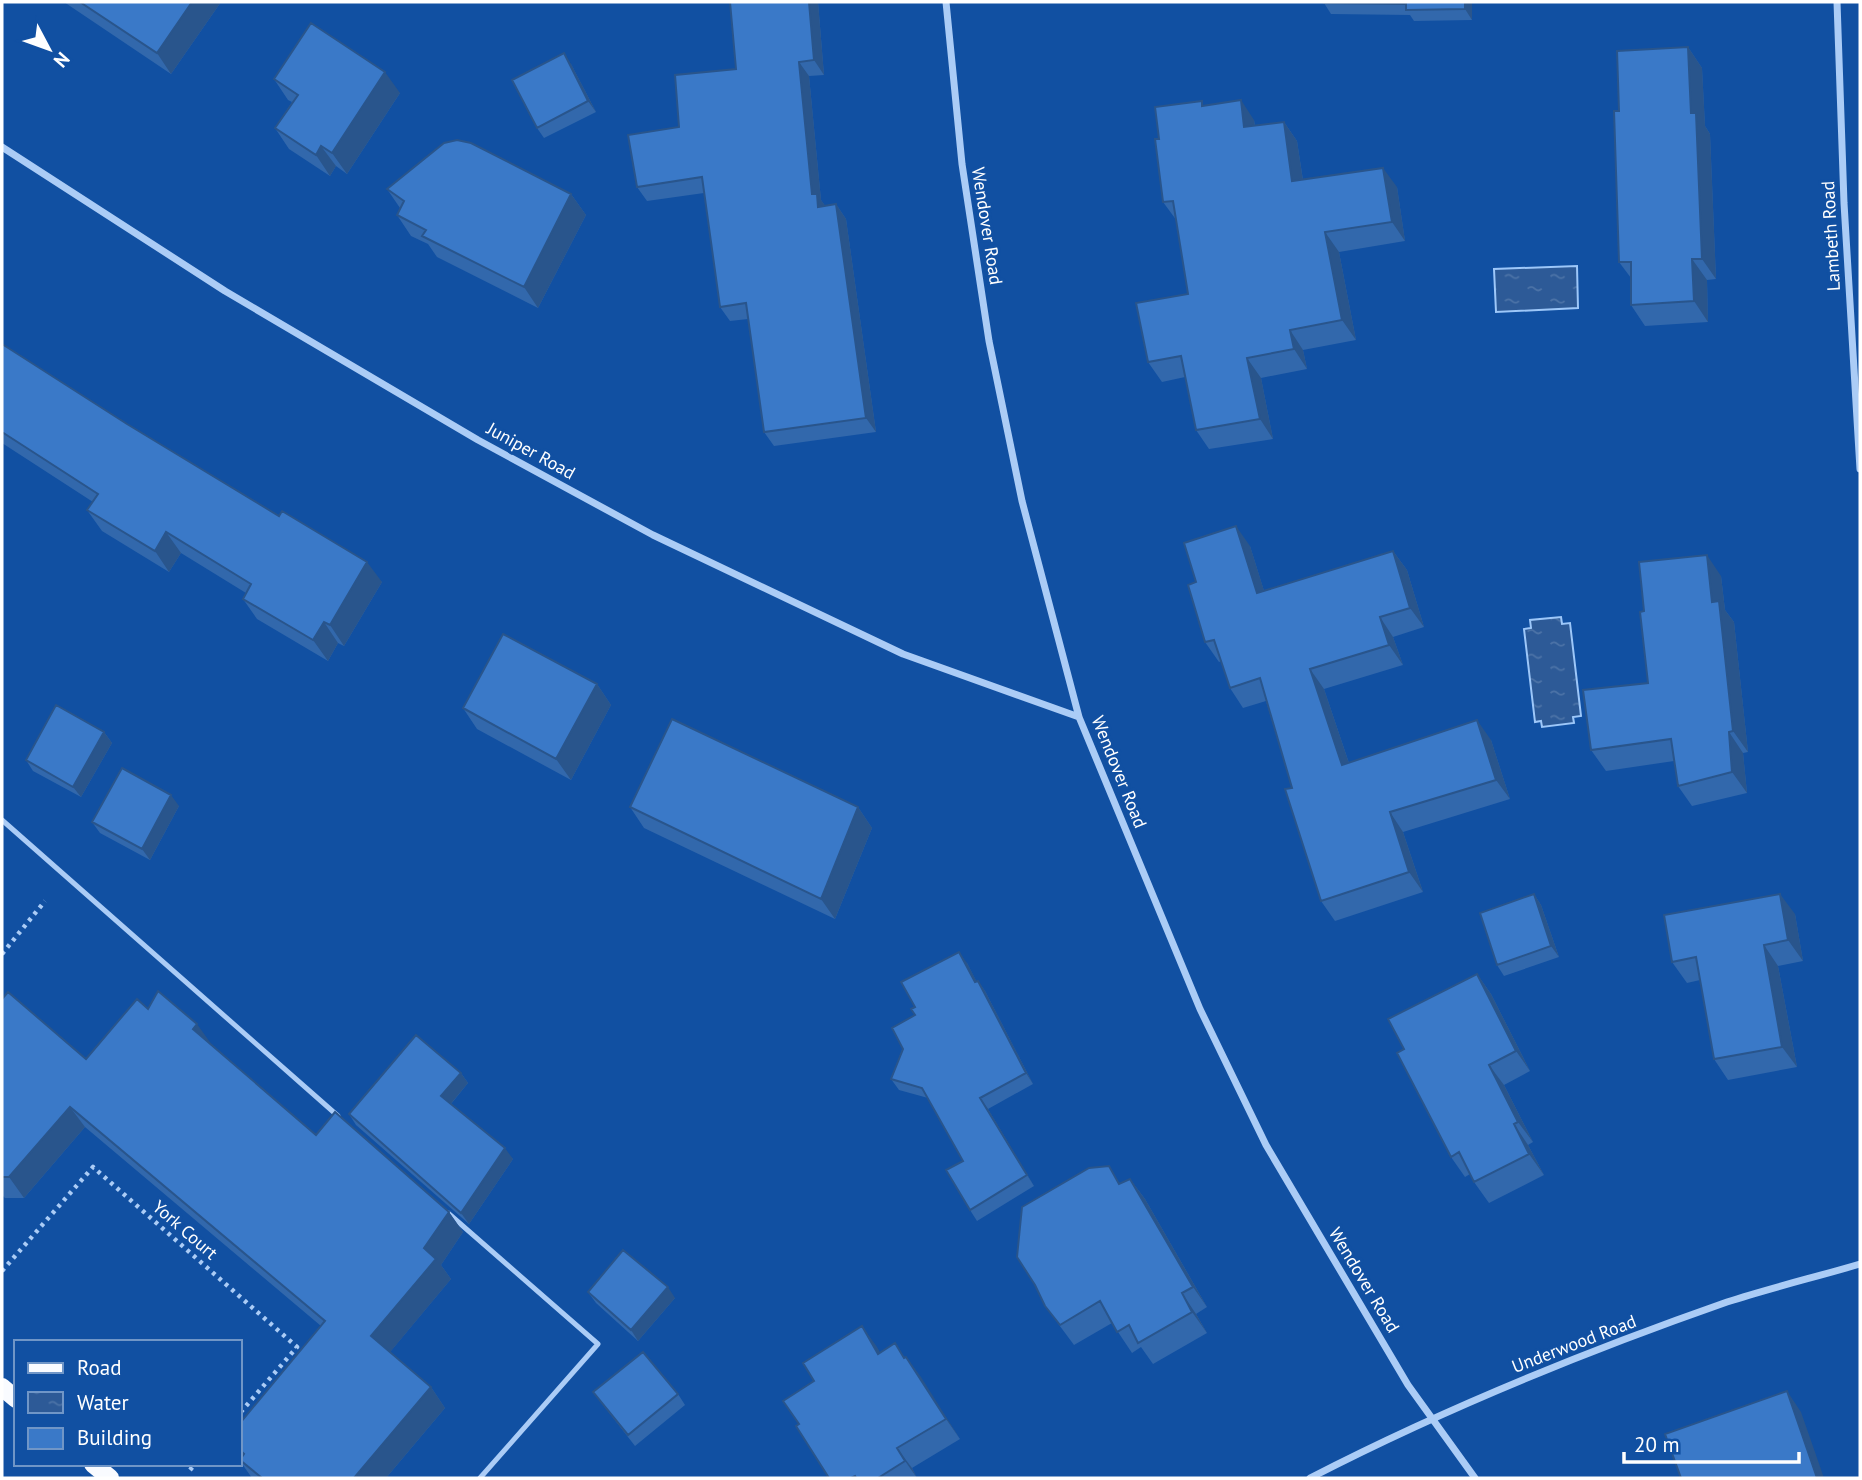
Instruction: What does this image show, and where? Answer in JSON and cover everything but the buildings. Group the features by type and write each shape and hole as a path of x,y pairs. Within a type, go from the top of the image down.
{"main road":[{"path":"95,1466 110,1478"}],"street":[{"name":"Wendover Road","path":"946,2 962,164 989,341 1022,501 1079,717 1200,1009 1266,1145 1408,1385 1475,1478"},
{"name":"Lambeth Road","path":"1837,2 1844,202 1860,469"},
{"name":"Juniper Road","path":"2,146 225,290 478,440 653,535 903,654 1079,717"},
{"name":"Underwood Road","path":"1310,1478 1430,1418 1729,1302 1860,1265"}],"lane":[{"path":"2,820 348,1124"},
{"path":"441,1207 598,1345 480,1478"}],"path":[{"path":"2,954 66,876"},
{"name":"York Court","path":"2,1271 93,1167 297,1347 242,1411"},
{"path":"190,1470 193,1466"}],"water":[{"path":"1577,266 1578,308 1496,312 1494,269"},
{"path":"1561,617 1562,624 1570,623 1581,716 1573,717 1574,723 1542,727 1541,721 1535,722 1524,629 1531,628 1530,620"}]}
